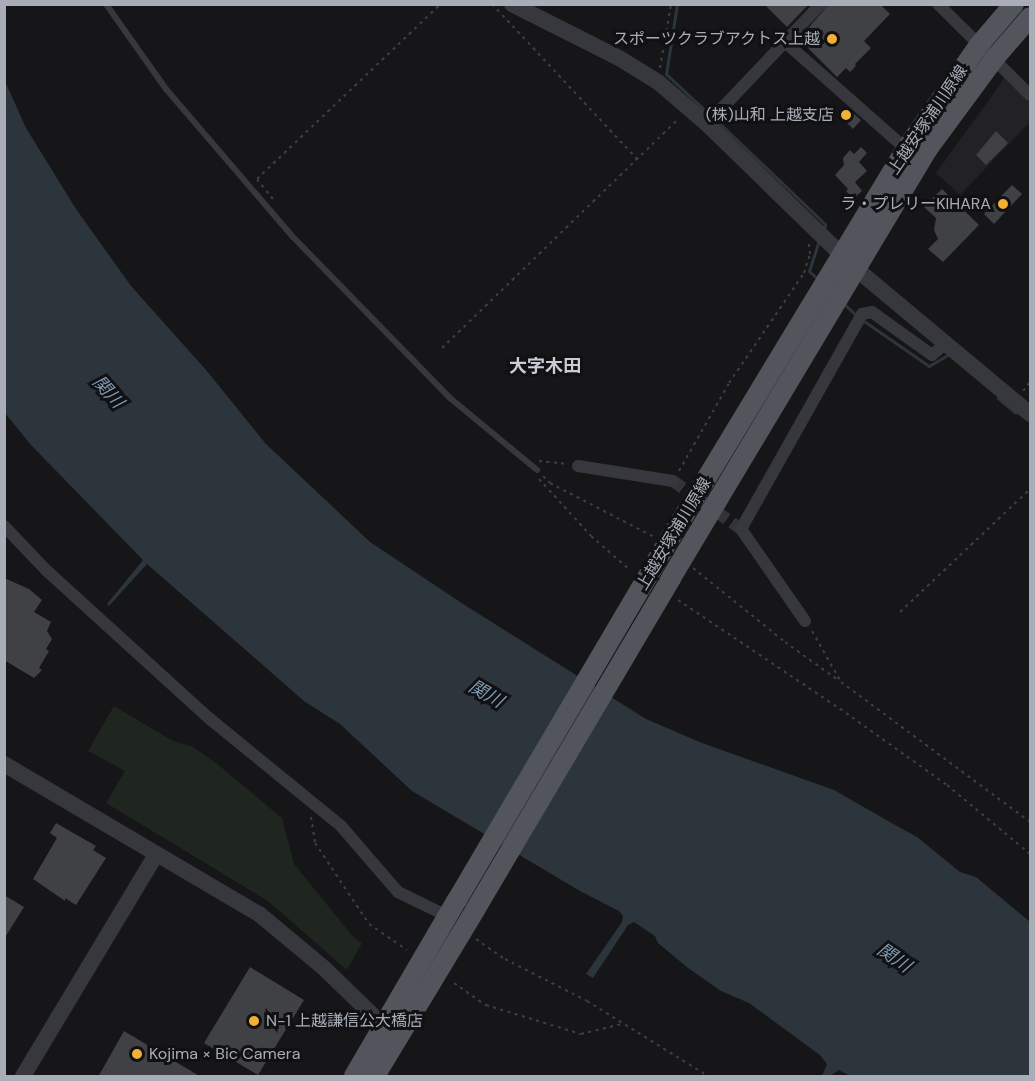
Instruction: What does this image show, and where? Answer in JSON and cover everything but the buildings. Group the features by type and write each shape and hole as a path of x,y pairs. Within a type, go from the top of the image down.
{"main road":[{"name":"上越安塚浦川原線","path":"354,1077 390,1033 462,930 672,578 849,262 906,149 979,45 1014,4"},
{"name":"上越安塚浦川原線","path":"375,1077 390,1033 452,908 667,544 849,262 994,59 1030,17"}],"street":[{"path":"512,4 619,58 658,82 707,124 849,262 1030,414"},
{"path":"707,124 821,4"},
{"path":"938,4 1030,95"},
{"path":"785,42 906,149"},
{"path":"805,621 741,529 862,314 872,312 932,356 946,343"},
{"path":"578,466 673,481"},
{"path":"4,526 46,570 210,719 340,826 398,892 452,908"},
{"path":"4,764 259,914 324,968 390,1033"},
{"path":"23,1077 156,855"}],"lane":[{"path":"105,4 166,89 293,237 450,398 540,472"}],"path":[{"path":"257,178 441,4"},
{"path":"492,4 637,159"},
{"path":"658,82 671,4"},
{"path":"442,348 689,108"},
{"path":"673,481 729,383 804,273 810,254 809,242"},
{"path":"530,464 536,460 578,466"},
{"path":"630,570 551,495 538,478 540,472 550,483 667,544"},
{"path":"900,612 1030,489"},
{"path":"682,560 785,642 1030,822"},
{"path":"678,600 846,713 938,779 1030,854"},
{"path":"805,621 841,682"},
{"path":"308,799 315,843 369,924 407,950"},
{"path":"462,930 505,959 587,1001 708,1077"},
{"path":"454,983 486,1005 581,1034 622,1024"}],"shaded area":[{"path":"1006,76 1030,100 1030,122 960,195 936,173"},
{"path":"114,706 171,740 193,747 216,763 282,818 294,864 354,938 362,943 347,970 268,901 106,803 125,771 88,751"}],"water":[{"name":"関川","path":"4,79 26,128 76,209 131,286 206,370 266,444 370,542 463,604 646,719 702,743 834,790 917,837 960,872 976,877 1030,922 1030,1076 850,1076 839,1070 830,1076 822,1076 827,1064 820,1055 749,1003 721,991 688,968 658,943 655,936 634,922 628,925 593,978 586,974 622,922 623,916 619,911 580,891 412,791 340,724 304,701 147,564 109,606 107,604 143,560 31,445 5,413"}],"waterway":[{"path":"677,4 666,74 710,115"},
{"path":"715,119 825,224 824,230"},
{"path":"819,241 809,271 819,280"},
{"path":"843,303 856,315"},
{"path":"861,319 929,366 947,355"},
{"path":"998,398 1016,413"}],"tunnel":[{"path":"673,481 741,529"}],"place":[{"name":"スポーツクラブアクトス上越","path":"832,39"},
{"name":"(株)山和 上越支店","path":"846,115"},
{"name":"ラ・プレリーKIHARA","path":"1003,204"},
{"name":"N-1 上越謙信公大橋店","path":"254,1021"},
{"name":"Kojima × Bic Camera","path":"137,1054"}],"district":[{"name":"大字木田","path":"545,366"}]}
